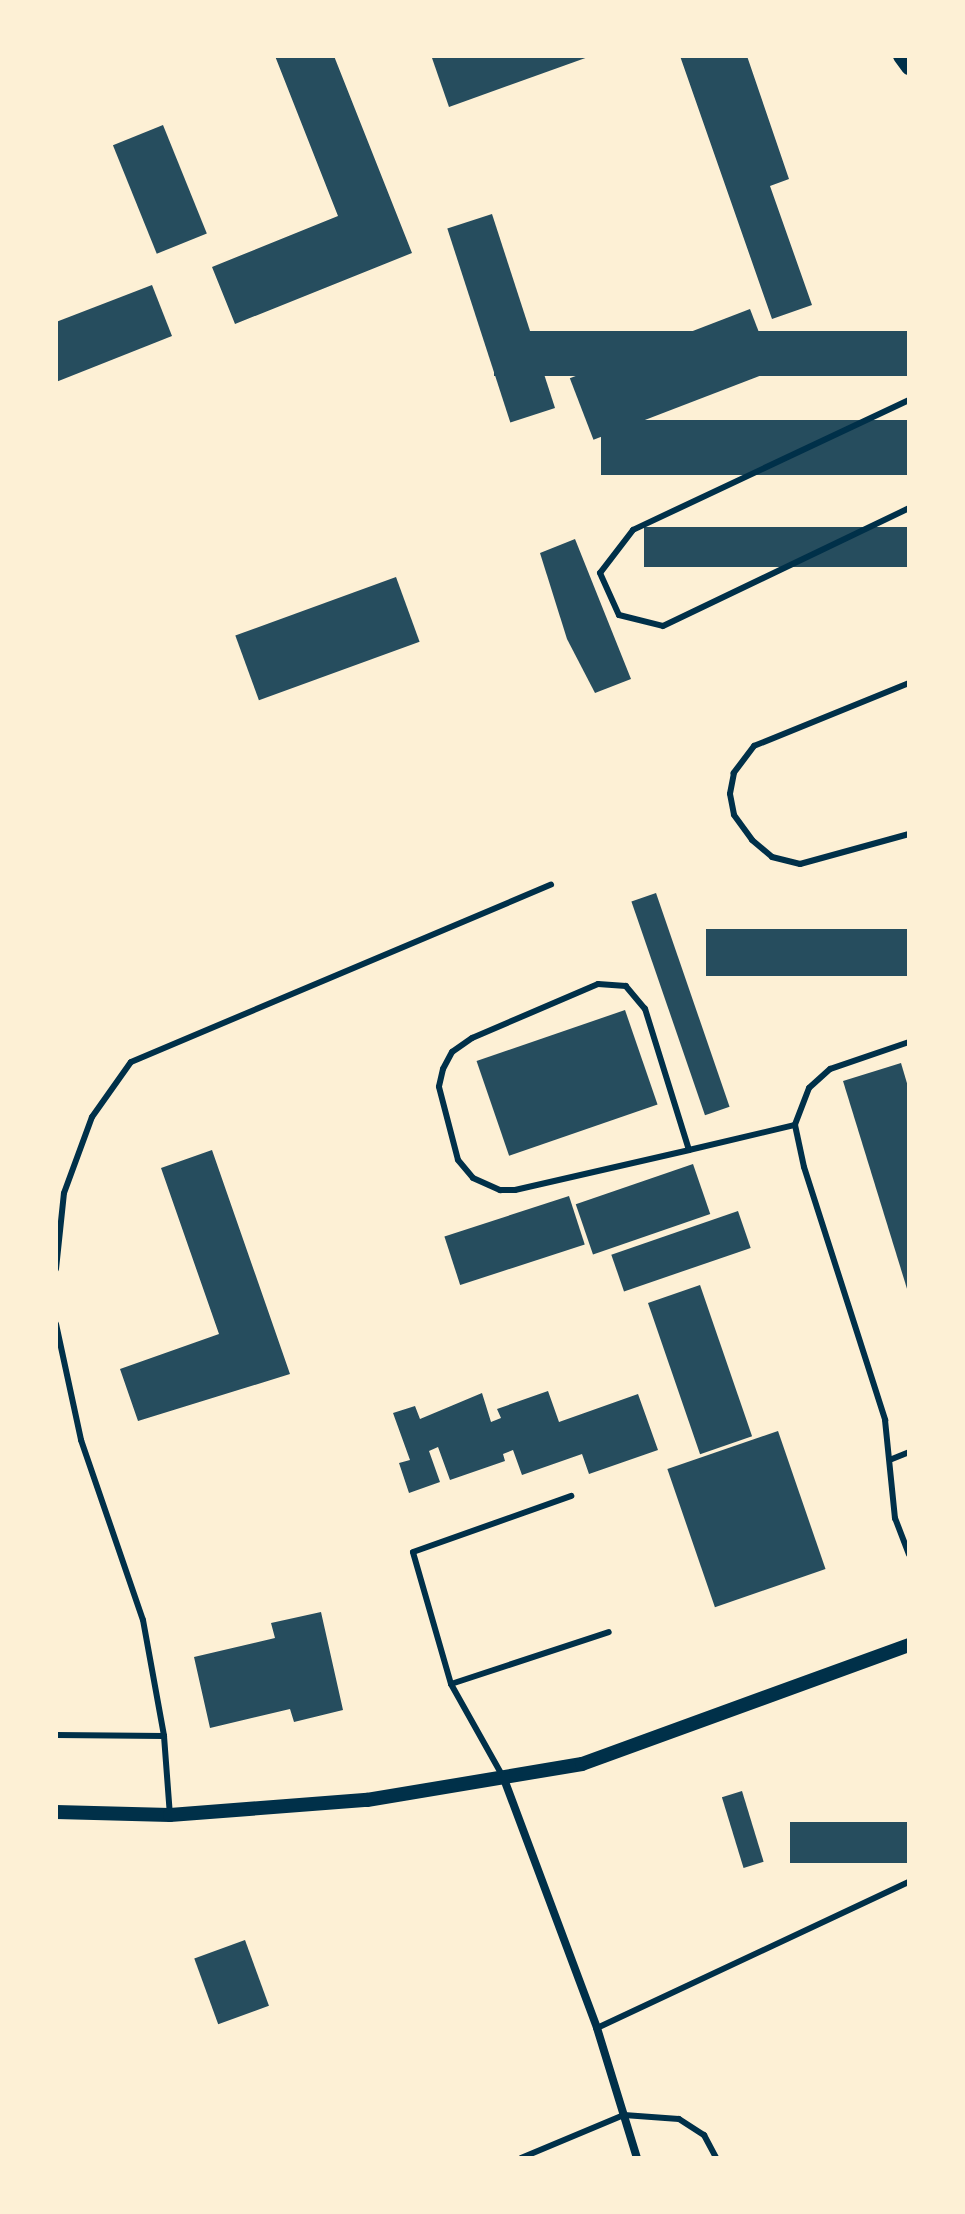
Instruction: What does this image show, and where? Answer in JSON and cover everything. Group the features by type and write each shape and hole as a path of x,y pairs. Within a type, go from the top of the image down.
{"main road":[{"path":"901,56 909,67"}],"street":[{"path":"56,1812 170,1815 367,1800 582,1764 909,1645"},
{"path":"504,1779 597,2028 637,2158"}],"lane":[{"path":"909,400 633,530 600,573 619,615 663,626 909,508"},
{"path":"909,683 754,746 734,773 730,794 734,815 752,840 772,857 800,864 909,834"},
{"path":"56,1269 69,1180 92,1117 131,1062 551,885"},
{"path":"689,1150 645,1009 626,986 598,984 472,1038 452,1052 443,1069 439,1087 458,1160 487,1187 515,1190 689,1150 795,1125"},
{"path":"909,1042 830,1069 809,1088 795,1125 804,1167 885,1420 892,1459 895,1518 909,1554"},
{"path":"56,1324 81,1440 143,1620 164,1736 170,1815"},
{"path":"892,1459 909,1452"},
{"path":"504,1779 451,1684 413,1552 571,1496"},
{"path":"451,1684 609,1632"},
{"path":"56,1735 164,1736"},
{"path":"597,2028 909,1882"},
{"path":"521,2158 624,2115 679,2119 704,2135 716,2158"}],"building":[{"path":"275,56 334,56 412,253 235,324 212,267 338,216"},
{"path":"591,56 449,107 432,58"},
{"path":"680,56 747,56 789,179 770,186 812,305 772,319"},
{"path":"163,125 207,233 157,254 113,145"},
{"path":"492,214 555,408 510,423 447,229"},
{"path":"152,285 172,336 56,382 56,322"},
{"path":"750,309 774,371 593,440 570,378"},
{"path":"494,331 909,331 909,376 494,376"},
{"path":"601,420 909,420 909,475 601,475"},
{"path":"644,527 909,527 909,567 644,567"},
{"path":"575,539 631,679 595,693 567,639 540,553"},
{"path":"396,577 420,642 259,700 235,635"},
{"path":"656,893 730,1107 705,1115 631,901"},
{"path":"706,929 909,929 909,976 706,976"},
{"path":"625,1010 658,1105 509,1156 477,1061"},
{"path":"901,1063 909,1090 908,1292 843,1081"},
{"path":"212,1150 290,1374 138,1421 120,1369 219,1334 161,1168"},
{"path":"693,1164 710,1214 593,1254 576,1204"},
{"path":"569,1196 585,1245 460,1285 444,1236"},
{"path":"738,1211 751,1248 624,1292 611,1255"},
{"path":"700,1285 752,1436 700,1454 648,1303"},
{"path":"548,1391 559,1422 638,1394 658,1450 589,1474 582,1454 522,1475 513,1450 503,1454 505,1461 450,1480 438,1447 429,1451 440,1482 409,1493 399,1463 410,1460 393,1413 415,1406 420,1419 482,1393 491,1422 501,1418 497,1409"},
{"path":"778,1431 826,1569 715,1607 667,1469"},
{"path":"321,1612 343,1710 294,1722 290,1709 210,1728 194,1657 275,1638 271,1623"},
{"path":"742,1791 764,1862 744,1868 722,1797"},
{"path":"790,1822 909,1822 909,1863 790,1863"},
{"path":"245,1940 269,2006 218,2024 194,1958"}]}
